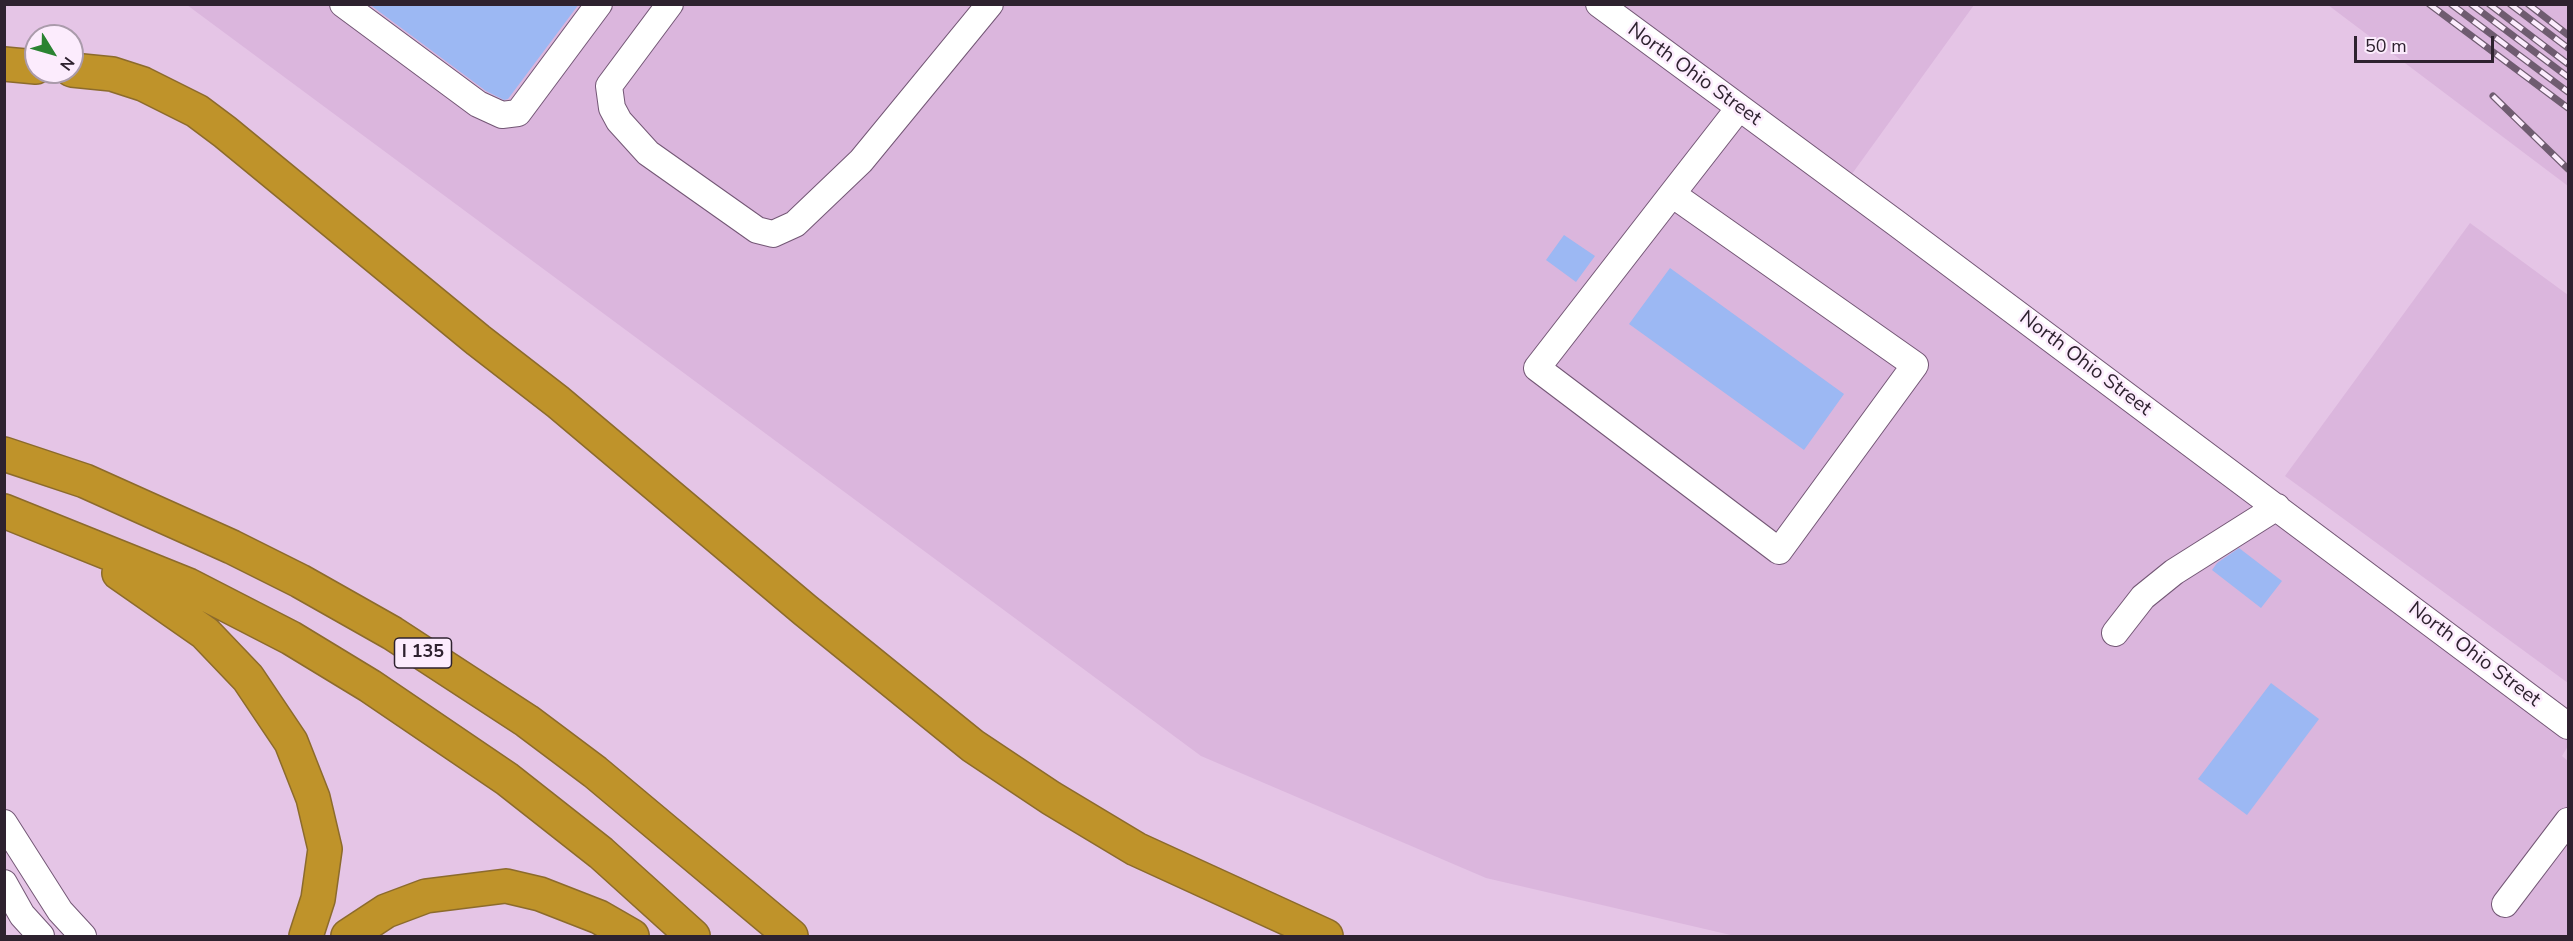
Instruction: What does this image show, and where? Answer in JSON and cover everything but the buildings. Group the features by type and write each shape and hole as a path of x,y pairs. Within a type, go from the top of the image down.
{"highway":[{"path":"4,64 24,66"},
{"path":"84,71 112,74 143,84 188,106 225,132 477,340 558,402 726,545 973,746 1136,849 1326,936"},
{"name":"I 135","path":"4,454 85,481 232,547 300,581 392,633 527,721 595,772 791,936"},
{"name":"I 135","path":"4,511 44,525 188,585 291,638 370,686 507,779 601,854 693,936"},
{"path":"44,525 150,592 205,633 248,678 291,742 313,798 325,849 318,899 306,936"},
{"path":"348,936 386,911 426,896 506,886 540,894 598,917 632,936"}],"street":[{"path":"344,4 478,104 502,115 518,113 599,4"},
{"path":"670,4 609,86 612,108 619,121 648,153 757,230 772,234 795,224 861,161 990,4"},
{"name":"North Ohio Street","path":"1599,4 2568,726"},
{"path":"1672,194 1915,365 1779,551 1537,368 1672,194 1739,108"},
{"path":"2115,633 2143,597 2174,572 2277,507"},
{"path":"2505,904 2568,822"},
{"path":"4,823 60,911 83,936"},
{"path":"4,883 22,915 41,936"}],"shaded area":[{"path":"187,5 1974,5 1844,185 2568,726 2568,746 2562,756 2568,761 2568,936 1735,936 1486,878 1201,756"},
{"path":"2328,5 2568,5 2568,186"},
{"path":"2470,223 2568,295 2568,683 2285,476"}],"railway":[{"path":"2429,4 2568,108"},
{"path":"2451,4 2568,92"},
{"path":"2471,4 2568,77"},
{"path":"2489,4 2568,64"},
{"path":"2510,4 2568,48"},
{"path":"2528,4 2568,35"},
{"path":"2493,96 2568,169"}]}
